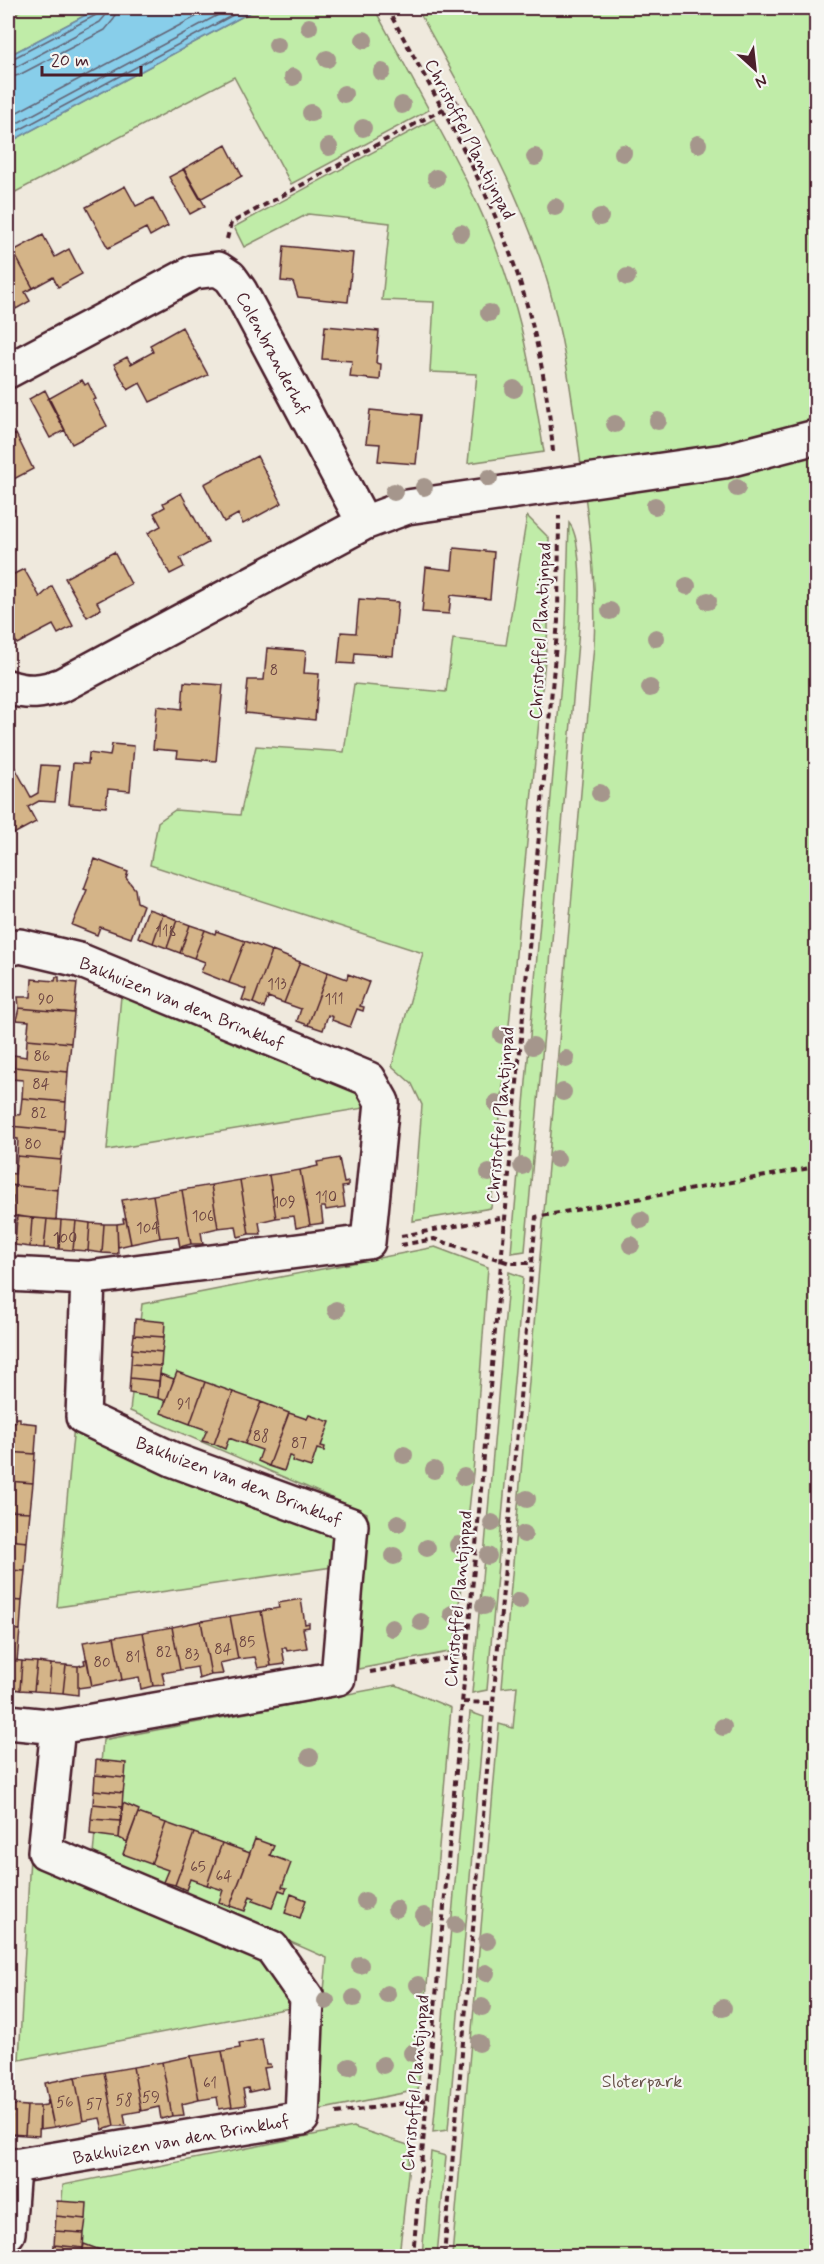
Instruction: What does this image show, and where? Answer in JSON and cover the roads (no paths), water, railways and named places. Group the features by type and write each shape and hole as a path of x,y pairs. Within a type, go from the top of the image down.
{"street":[{"name":"Colenbranderhof","path":"8,371 194,272 218,269 230,277 240,291 364,523"},
{"path":"8,687 39,693 62,686 364,523 407,507 724,461 816,436"},
{"name":"Bakhuizen van den Brinkhof","path":"8,949 20,946 79,960 369,1078 382,1102 368,1242 88,1278 83,1417 174,1460 351,1525 338,1678 58,1727 45,1852 272,1948 307,1998 302,2118 10,2167 8,2232"},
{"path":"8,1274 88,1278"},
{"path":"8,1722 58,1727"}],"water":[{"path":"99,8 258,8 8,143 8,56"}],"park label":[{"name":"Sloterpark","path":"642,2081"}]}
